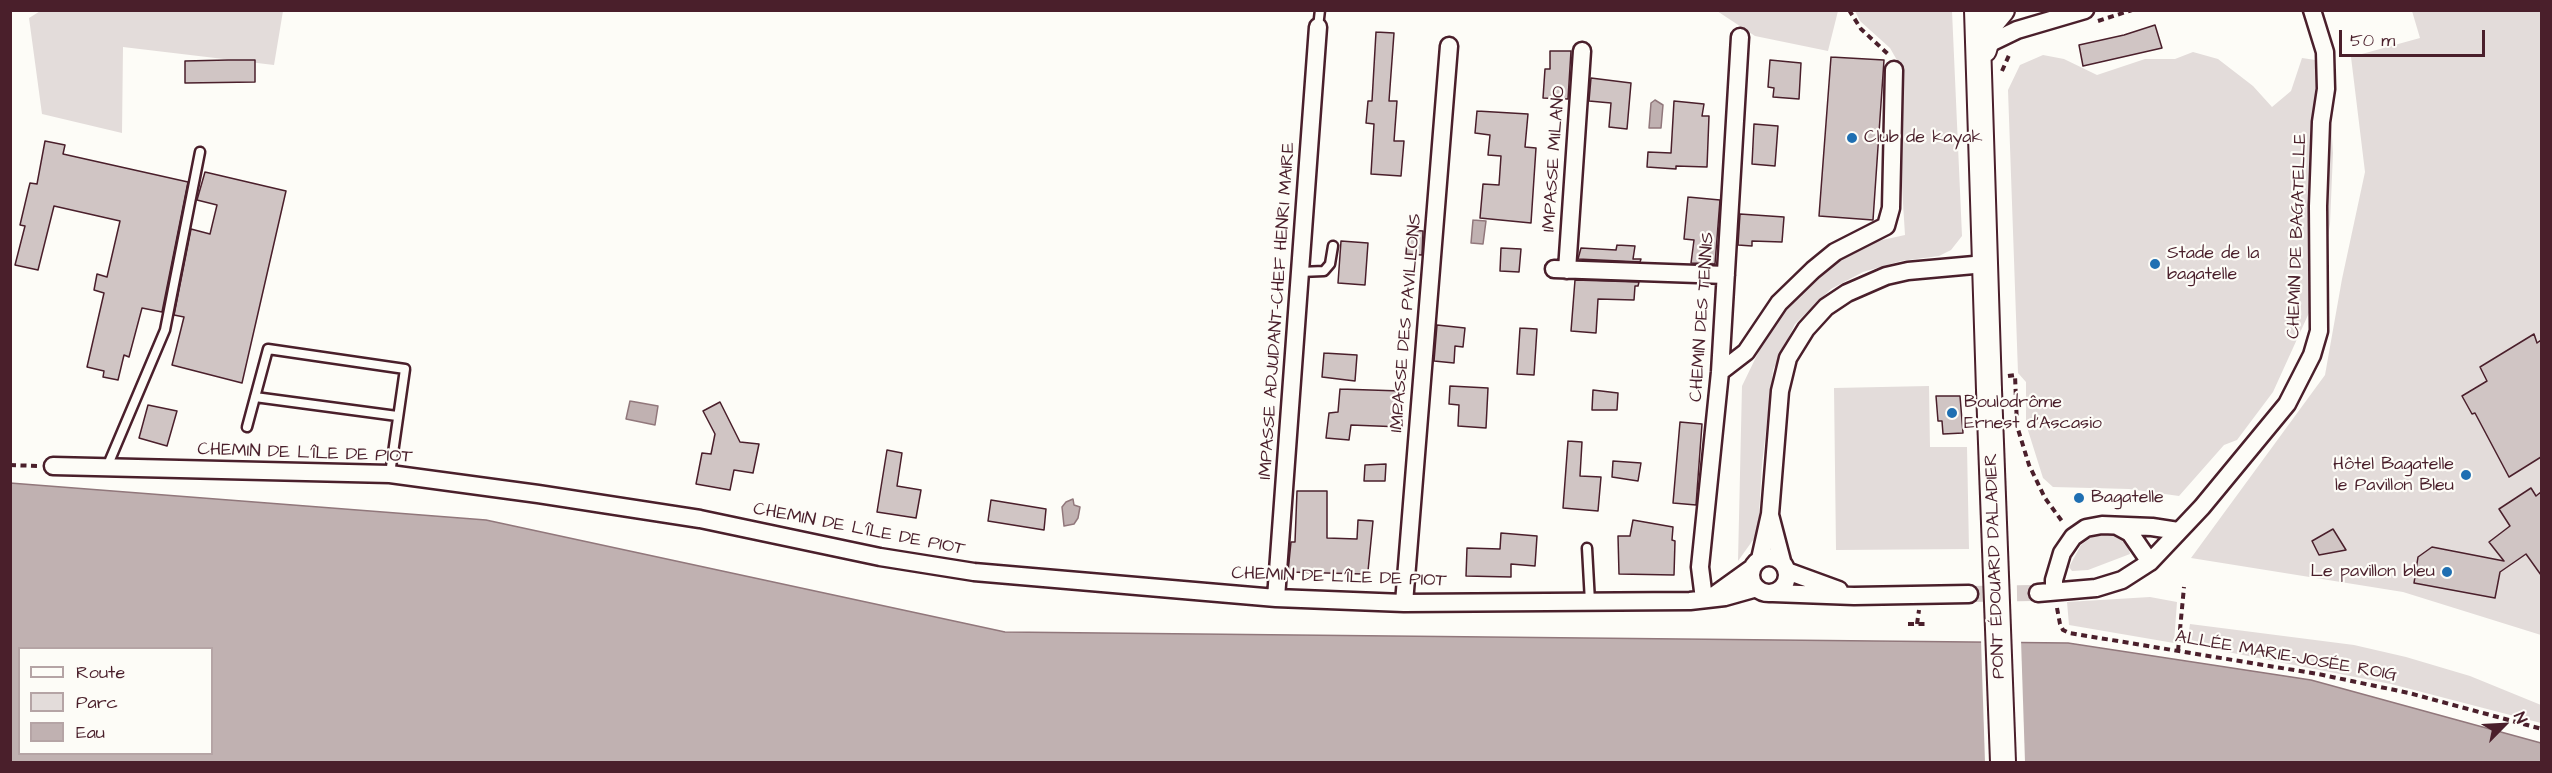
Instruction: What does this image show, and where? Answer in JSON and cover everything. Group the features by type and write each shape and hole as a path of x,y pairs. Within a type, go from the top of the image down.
{"main road":[{"name":"PONT ÉDOUARD DALADIER","path":"1977,10 1982,54 1985,264 2003,762"},
{"path":"1982,54 1992,22 2002,10"}],"street":[{"path":"1982,54 2017,30 2085,10"},
{"name":"CHEMIN DE BAGATELLE","path":"2046,592 2096,588 2122,580 2150,562 2202,507 2287,404 2313,355 2319,331 2318,206 2321,122 2326,89 2325,52 2312,10"},
{"name":"IMPASSE ADJUDANT-CHEF HENRI MAIRE","path":"1276,598 1319,19"},
{"name":"CHEMIN DES TENNIS","path":"1704,599 1700,567 1720,372 1740,37"},
{"name":"IMPASSE DES PAVILLONS","path":"1404,603 1449,46"},
{"name":"IMPASSE MILANO","path":"1582,51 1561,270 1726,275"},
{"path":"1720,372 1746,352 1779,303 1813,270 1835,252 1886,226 1891,208 1894,70"},
{"path":"1770,514 1785,566 1786,582 1765,591 1752,579 1770,514 1780,391 1788,358 1806,329 1826,308 1847,293 1886,276 1908,271 1985,264"},
{"name":"CHEMIN DE L'ÎLE DE PIOT","path":"53,466 390,474 700,519 880,557 974,572 1276,598 1404,603 1590,602 1704,599 1765,591 1854,596 1970,594"},
{"path":"2046,592 2054,580 2062,553 2073,537 2086,528 2102,525 2152,527 2178,531"},
{"path":"2117,526 2130,533 2150,562"},
{"path":"1756,563 1771,556 1785,566 1854,596"},
{"name":"CHEMIN DE L'ÎLE DE PIOT","path":"1704,599 1718,594 1756,563"}],"lane":[{"path":"107,467 165,330 200,152"},
{"path":"1300,272 1324,271 1330,264 1333,246"},
{"path":"247,427 268,349 405,369 390,474"},
{"path":"255,397 397,416"},
{"path":"1587,548 1590,602"}],"path":[{"path":"1849,10 1861,29 1889,55 1894,70"},
{"path":"2014,375 2018,426 2029,465 2045,498 2073,537"},
{"path":"10,465 53,466"},
{"path":"2178,651 2184,587"},
{"name":"ALLÉE MARIE-JOSÉE ROIG","path":"2046,592 2063,630 2069,633 2318,674 2409,693 2541,729"},
{"path":"1908,624 1926,624"}],"green space":[{"path":"42,10 283,11 274,65 123,47 122,133 42,114 29,18"},
{"path":"1717,11 1838,11 1828,51 1755,36"},
{"path":"1855,11 1952,11 1962,236 1951,250 1939,256 1901,261 1863,272 1831,289 1795,324 1773,370 1762,464 1758,533 1738,561 1742,386 1774,320 1828,262 1864,244 1905,235 1898,62 1890,48 1860,21"},
{"path":"2412,11 2541,11 2541,635 2403,592 2191,558 2325,375 2342,279 2365,172 2351,57 2420,38"},
{"path":"2193,52 2218,59 2253,86 2272,107 2291,91 2302,58 2322,61 2329,85 2333,153 2330,224 2318,293 2273,392 2237,440 2224,445 2179,496 2129,489 2053,487 2043,478 2026,424 2026,382 2018,373 2008,90 2020,65 2043,55 2064,59 2097,75 2145,59 2175,59"},
{"path":"1929,386 1930,447 1967,447 1969,549 1836,550 1834,388"},
{"path":"2119,533 2126,537 2130,554 2088,570 2072,571 2069,567 2081,545 2093,536"},
{"path":"2150,597 2177,602 2174,643 2069,625 2067,602"},
{"path":"2190,624 2354,645 2406,657 2470,676 2541,705 2541,723 2391,684 2187,644"}],"water":[{"path":"1655,100 1663,105 1661,128 1649,128 1651,103"},
{"path":"1473,220 1486,221 1483,244 1471,243"},
{"path":"630,401 658,406 655,425 626,419"},
{"path":"10,483 486,520 1005,632 2068,643 2311,680 2541,743 2541,762 11,762"},
{"path":"1073,499 1074,505 1080,507 1078,518 1074,524 1064,526 1062,507"}],"pier":[{"path":"1981,640 2021,640 2025,762 1985,762"}],"building":[{"path":"2155,25 2162,48 2083,66 2079,45"},
{"path":"1376,32 1394,33 1389,101 1397,101 1394,141 1404,141 1401,176 1371,174 1374,124 1366,123 1368,101 1372,101"},
{"path":"1550,51 1571,51 1568,99 1543,98 1545,69 1550,69"},
{"name":"Club de kayak","path":"1831,57 1884,60 1873,220 1819,216"},
{"path":"255,60 255,82 185,83 185,61"},
{"path":"1770,60 1801,63 1799,99 1773,97 1774,88 1768,87"},
{"path":"1591,78 1631,83 1627,129 1609,127 1611,103 1589,101"},
{"path":"1674,101 1704,104 1702,116 1709,116 1707,167 1676,166 1676,169 1647,167 1648,152 1671,153"},
{"path":"1477,111 1528,114 1525,147 1536,148 1531,223 1480,218 1483,184 1499,185 1501,156 1488,155 1490,135 1475,133"},
{"path":"1754,124 1778,126 1775,166 1752,164"},
{"path":"45,141 65,145 63,154 188,182 162,312 142,308 129,357 124,355 118,380 103,377 104,371 87,367 104,293 94,290 97,274 107,277 120,221 54,206 38,270 15,265 25,226 20,225 28,191 30,183 37,184"},
{"path":"205,172 286,191 242,383 172,365 184,317 174,315 191,229 210,234 217,205 197,200"},
{"path":"1688,197 1720,200 1715,264 1691,263 1694,240 1684,239"},
{"path":"1740,214 1784,217 1782,242 1752,241 1752,246 1738,245"},
{"path":"1408,230 1423,231 1422,255 1406,254"},
{"path":"1341,241 1368,243 1365,285 1338,283"},
{"path":"1617,245 1635,246 1633,259 1641,259 1640,262 1578,259 1581,248 1616,250"},
{"path":"1501,248 1521,249 1519,272 1500,271"},
{"path":"1575,280 1639,282 1638,286 1635,286 1634,300 1598,299 1596,333 1571,331"},
{"path":"1437,325 1465,328 1463,347 1455,346 1454,363 1434,361"},
{"path":"1520,328 1537,329 1534,375 1517,374"},
{"path":"2534,334 2537,343 2541,340 2541,457 2509,477 2475,413 2472,414 2462,396 2487,381 2480,367"},
{"path":"1324,353 1357,355 1355,381 1322,377"},
{"path":"1450,386 1488,388 1486,428 1458,426 1459,405 1449,404"},
{"path":"1340,389 1401,391 1402,427 1351,425 1349,440 1326,438 1329,413 1338,412"},
{"path":"1593,390 1618,393 1617,410 1592,410"},
{"name":"Boulodrôme Ernest d’Ascasio","path":"1936,396 1960,396 1963,433 1943,434 1942,421 1938,421"},
{"path":"720,402 740,442 759,444 753,473 734,470 730,490 696,484 702,453 711,454 715,434 703,411"},
{"path":"148,405 177,411 167,446 139,438"},
{"path":"1680,422 1702,424 1696,505 1673,503"},
{"path":"1568,441 1582,442 1580,476 1601,477 1598,511 1563,508"},
{"path":"887,450 902,453 897,486 921,490 916,518 877,512"},
{"path":"1613,461 1641,463 1638,481 1612,477"},
{"path":"1386,464 1385,481 1364,481 1365,465"},
{"path":"2531,488 2536,496 2541,492 2541,575 2526,554 2500,572 2495,598 2414,583 2418,557 2432,547 2504,561 2489,542 2510,526 2499,509"},
{"path":"1297,491 1327,491 1327,538 1357,539 1358,520 1373,521 1368,571 1364,574 1288,572 1291,542 1295,542"},
{"path":"991,500 1046,509 1044,530 988,521"},
{"path":"1633,520 1673,527 1674,575 1619,574 1618,536 1630,536"},
{"path":"2333,529 2346,550 2319,555 2312,541"},
{"path":"1501,533 1537,536 1535,566 1511,564 1511,577 1466,576 1467,548 1500,549"}],"tunnel":[{"path":"1969,594 2038,593"}],"place":[{"name":"Club de kayak","path":"1852,138"},
{"name":"Stade de la bagatelle","path":"2155,264"},
{"name":"Boulodrôme Ernest d’Ascasio","path":"1952,413"},
{"name":"Hôtel Bagatelle le Pavillon Bleu","path":"2466,475"},
{"name":"Bagatelle","path":"2079,498"},
{"name":"Le pavillon bleu","path":"2447,572"}]}
